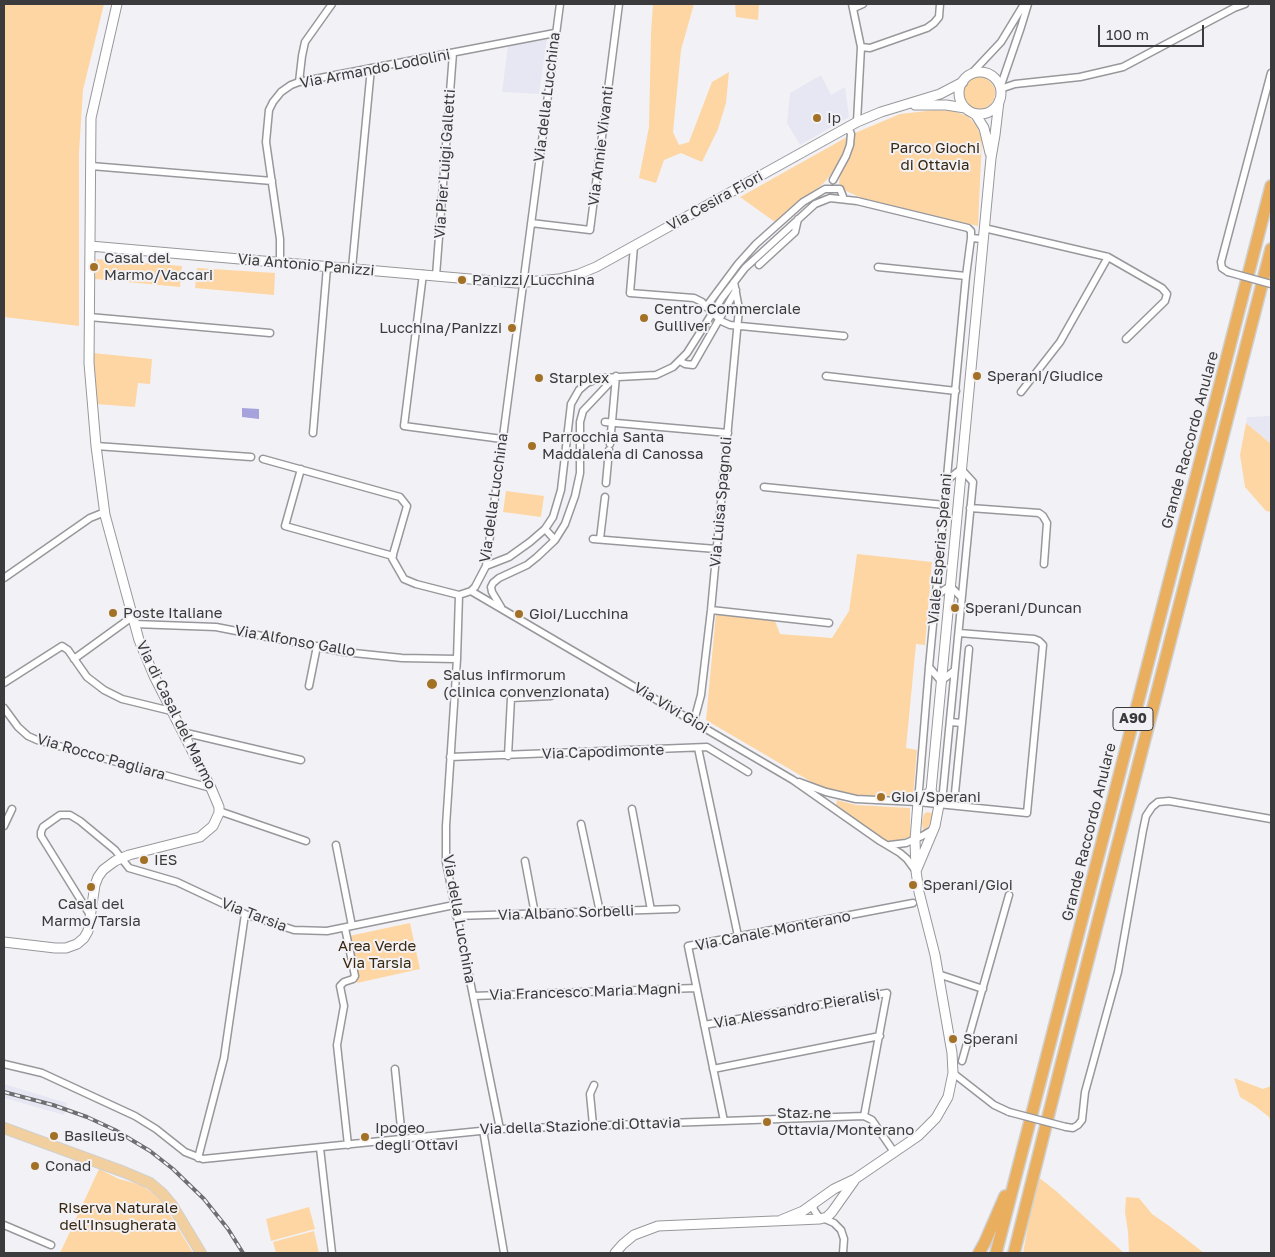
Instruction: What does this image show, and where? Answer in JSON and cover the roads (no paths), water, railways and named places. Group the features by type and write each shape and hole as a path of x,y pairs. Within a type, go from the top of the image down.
{"highway":[{"name":"Grande Raccordo Anulare","path":"996,1253 1271,186"},
{"name":"Grande Raccordo Anulare","path":"1014,1253 1271,249"},
{"path":"979,1253 988,1237 1018,1164"}],"main road":[{"path":"4,1128 150,1183 172,1205 201,1253"}],"street":[{"name":"Via di Casal del Marmo","path":"117,4 92,113 89,371 96,446 105,512 133,621 147,661 210,788 219,811"},
{"path":"299,82 305,42 332,4"},
{"name":"Via della Lucchina","path":"471,591 486,566 560,4"},
{"name":"Via Annie Vivanti","path":"531,223 590,230 620,4"},
{"path":"857,122 861,47 853,6 863,4"},
{"path":"861,47 870,48 927,28 939,17 940,4"},
{"path":"1024,4 1001,42 963,82 959,96 969,110 982,114 990,112 999,101 1000,88 1022,27 1028,4"},
{"path":"1000,88 1014,84 1075,78 1123,67 1245,4"},
{"name":"Via Armando Lodolini","path":"280,263 280,239 266,142 269,110 281,92 299,82 555,33"},
{"name":"Via Pier Luigi Galletti","path":"436,276 453,53"},
{"path":"352,268 371,68"},
{"path":"1271,73 1221,262 1222,268 1228,272 1271,284"},
{"path":"970,75 987,74 994,78 1000,88"},
{"name":"Via Cesira Fiori","path":"523,283 559,279 596,267 857,122 881,112 940,94 963,82"},
{"name":"Viale Esperia Sperani","path":"931,791 984,228 999,101"},
{"name":"Via Cesira Fiori","path":"904,105 946,105 969,110"},
{"name":"Viale Esperia Sperani","path":"969,110 976,115 984,128 991,158"},
{"path":"825,189 827,183 833,180 846,156 851,134 848,127"},
{"path":"91,166 272,181"},
{"path":"833,180 840,189 844,199"},
{"path":"706,307 756,244 788,215 803,202 825,189 840,189"},
{"path":"486,566 509,557 530,542 545,529 556,510 561,490 573,400 578,390 587,382 600,378 659,374 669,370 680,361 692,346 734,282 758,254 798,218 822,200 832,198 844,199 968,228 971,231 971,238 983,240"},
{"path":"759,265 795,232 798,218"},
{"path":"984,228 1108,257 1162,288 1167,294 1165,301 1126,339"},
{"name":"Viale Esperia Sperani","path":"855,1179 918,1136 942,1110 950,1093 953,1073 950,1042 934,946 919,892 915,840 946,481 955,409 971,238"},
{"name":"Via Antonio Panizzi","path":"90,246 523,283"},
{"path":"634,246 630,294 692,298 700,301 725,324 844,336"},
{"path":"1021,392 1060,342 1108,257"},
{"path":"313,433 327,267"},
{"path":"878,267 966,276"},
{"path":"423,274 404,426 502,439"},
{"name":"Via Luisa Spagnoli","path":"694,722 701,695 711,610 728,433 739,306 734,282"},
{"path":"680,361 685,364 694,365 736,290"},
{"path":"89,317 270,333"},
{"path":"959,356 973,345"},
{"path":"606,483 610,447 609,422 616,376"},
{"path":"503,610 491,587 499,578 532,561 555,540 567,519 577,489 580,473 580,422 583,411 616,376"},
{"path":"826,376 956,391"},
{"path":"955,409 965,424"},
{"path":"609,422 728,433"},
{"path":"96,446 251,457"},
{"path":"262,459 398,496 403,499 407,506 392,556 400,574 406,581 459,595 471,591"},
{"path":"301,469 285,526 392,556"},
{"path":"946,481 961,469"},
{"name":"Viale Esperia Sperani","path":"916,871 934,828 943,792 973,482 961,469"},
{"path":"764,487 945,505"},
{"path":"605,496 597,539 716,549"},
{"path":"970,508 1038,513 1043,516 1047,521 1044,564"},
{"path":"4,578 90,518 105,512"},
{"path":"545,529 555,540"},
{"path":"936,594 950,586 962,597"},
{"name":"Via Vivi Gioi","path":"471,591 793,780 880,841 889,845 907,859 916,871"},
{"name":"Via della Lucchina","path":"459,595 457,659 450,757 446,849 447,870 500,1129"},
{"path":"711,610 829,623"},
{"path":"74,659 133,621"},
{"name":"Via Alfonso Gallo","path":"133,621 216,627 344,652 402,658 457,659"},
{"name":"Via Vivi Gioi","path":"793,780 845,798 918,802 1026,813 1042,643 1034,639 958,632"},
{"path":"4,683 60,646 66,648 87,677 111,694 131,702 171,711"},
{"path":"309,686 316,646"},
{"path":"955,793 969,649"},
{"path":"929,668 941,681 954,671"},
{"path":"508,756 511,698 551,696"},
{"name":"Via Rocco Pagliara","path":"4,708 18,727 28,736 37,740 210,788"},
{"path":"951,712 963,714"},
{"path":"950,722 962,723"},
{"path":"949,731 961,732"},
{"path":"182,732 300,760"},
{"path":"921,756 935,745"},
{"name":"Via Capodimonte","path":"450,757 706,747 748,772"},
{"path":"698,748 738,936"},
{"path":"918,802 931,791 939,805"},
{"path":"953,1073 994,1105 1009,1112 1066,1127 1073,1128 1078,1125 1082,1120 1085,1092 1093,1071 1118,972 1146,816 1158,802 1169,801 1271,819"},
{"path":"4,826 12,809"},
{"path":"632,809 651,910"},
{"path":"4,942 55,948 70,947 77,944 84,938 89,928 98,877 106,867 121,858 200,837 214,826 219,811 306,840"},
{"name":"Via Tarsia","path":"91,916 43,839 42,828 58,816 70,815 112,847 129,868 177,882 245,914 297,930 327,931 454,905"},
{"path":"582,824 600,912"},
{"path":"889,845 915,840 934,828"},
{"path":"336,845 355,976 352,980 344,982 340,986 344,1006 337,1045 348,1145"},
{"path":"525,861 535,914"},
{"path":"962,1061 1009,895"},
{"name":"Via Canale Monterano","path":"724,1121 688,946 913,902"},
{"name":"Via Albano Sorbelli","path":"456,916 676,909"},
{"path":"4,1064 42,1073 135,1116 156,1129 185,1152 198,1158 224,1058 245,914"},
{"path":"938,974 983,989"},
{"name":"Via Francesco Maria Magni","path":"473,996 696,988"},
{"name":"Via Alessandro Pieralisi","path":"704,1025 887,993 864,1116"},
{"path":"713,1069 880,1036"},
{"path":"395,1069 402,1138"},
{"path":"593,1125 590,1094 594,1085"},
{"path":"864,1116 872,1120 894,1152"},
{"name":"Via della Stazione di Ottavia","path":"198,1158 208,1159 320,1148 483,1130 864,1116"},
{"path":"483,1130 504,1253"},
{"path":"320,1148 332,1253"},
{"path":"781,1220 799,1213 824,1196 855,1179"},
{"path":"615,1253 634,1235 658,1226 781,1220 806,1221 823,1218 829,1215 835,1208 855,1179"},
{"path":"824,1196 830,1199 835,1208"},
{"path":"813,1204 816,1212 834,1223 841,1230 844,1238 842,1253"},
{"path":"4,1225 51,1245"}],"railway":[{"path":"4,1092 53,1105 87,1117 115,1130 150,1151 173,1169 204,1199 228,1229 243,1253"}],"place":[{"name":"Ip","path":"817,118"},
{"name":"Casal del Marmo/Vaccari","path":"94,267"},
{"name":"Panizzi/Lucchina","path":"462,280"},
{"name":"Centro Commerciale Gulliver","path":"644,318"},
{"name":"Lucchina/Panizzi","path":"512,328"},
{"name":"Sperani/Giudice","path":"977,376"},
{"name":"Starplex","path":"539,378"},
{"name":"Parrocchia Santa Maddalena di Canossa","path":"532,446"},
{"name":"Sperani/Duncan","path":"955,608"},
{"name":"Poste Italiane","path":"113,613"},
{"name":"Gioi/Lucchina","path":"519,614"},
{"name":"Salus infirmorum (clinica convenzionata)","path":"432,684"},
{"name":"Gioi/Sperani","path":"881,797"},
{"name":"IES","path":"144,860"},
{"name":"Sperani/Gioi","path":"913,885"},
{"name":"Casal del Marmo/Tarsia","path":"91,887"},
{"name":"Sperani","path":"953,1039"},
{"name":"Staz.ne Ottavia/Monterano","path":"767,1122"},
{"name":"Basileus","path":"54,1136"},
{"name":"Ipogeo degli Ottavi","path":"365,1137"},
{"name":"Conad","path":"35,1166"}],"park label":[{"name":"Parco Giochi di Ottavia","path":"935,156"},
{"name":"Area Verde Via Tarsia","path":"377,954"},
{"name":"Riserva Naturale dell'Insugherata","path":"118,1216"}]}
